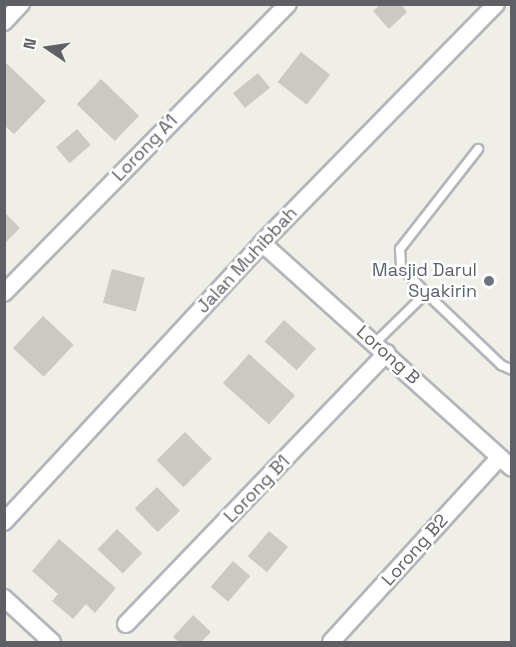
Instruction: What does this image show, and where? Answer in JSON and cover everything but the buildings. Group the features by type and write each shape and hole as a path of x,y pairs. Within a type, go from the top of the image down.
{"street":[{"path":"4,22 21,4"},
{"name":"Lorong A1","path":"4,293 288,4"},
{"name":"Jalan Muhibbah","path":"4,522 262,243 496,4"},
{"name":"Lorong B","path":"262,243 381,348 505,463"},
{"name":"Lorong B1","path":"126,624 381,348"},
{"name":"Lorong B2","path":"331,642 505,463"},
{"path":"4,598 52,642"}],"lane":[{"path":"478,149 418,223 397,255 400,267 501,365 512,370"},
{"path":"381,348 426,293"}],"place":[{"name":"Masjid Darul Syakirin","path":"489,281"}]}
